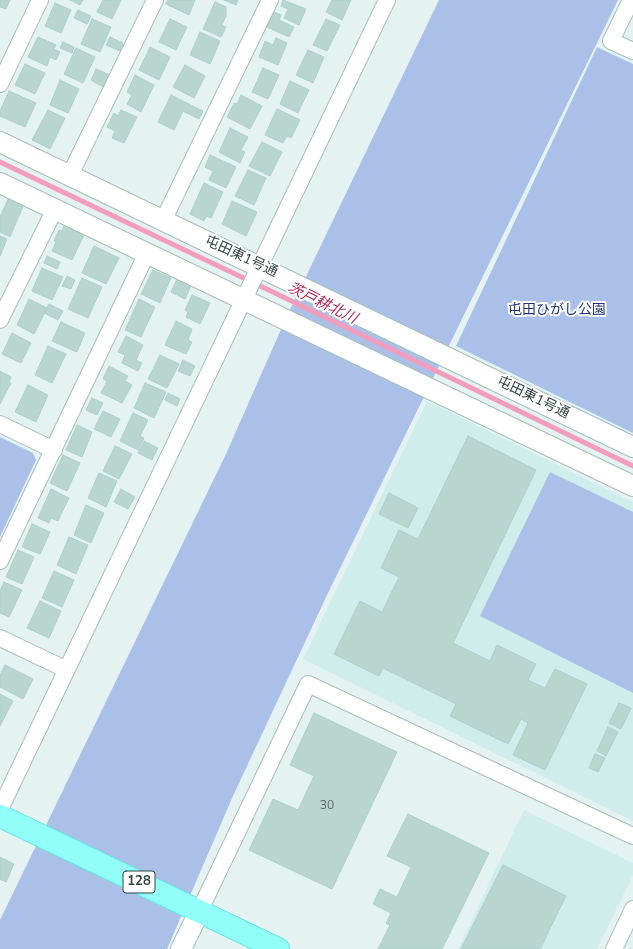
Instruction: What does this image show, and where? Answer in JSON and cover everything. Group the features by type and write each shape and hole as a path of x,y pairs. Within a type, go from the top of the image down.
{"main road":[{"name":"128","path":"0,816 278,949"}],"street":[{"path":"0,84 40,0"},
{"path":"70,175 155,0"},
{"path":"163,221 270,0"},
{"path":"0,809 65,669 259,270 387,0"},
{"path":"631,0 611,40 633,51"},
{"name":"屯田東1号通","path":"0,142 70,175 259,270 633,447"},
{"path":"0,182 147,253 246,294 633,486"},
{"path":"0,320 55,209"},
{"path":"0,561 147,253"},
{"path":"0,424 54,450"},
{"path":"0,638 65,669"},
{"path":"181,949 308,684 633,836"},
{"path":"614,949 633,909"}],"shaded area":[{"path":"427,401 633,502 633,821 303,659"},
{"path":"524,810 633,863 633,875 597,949 458,949"}],"green space":[{"path":"439,0 618,0 328,593 233,796 167,949 0,949 0,920 226,454 286,318"},
{"name":"屯田ひがし公園","path":"597,47 633,64 633,433 456,346"},
{"path":"0,437 33,453 36,460 0,537"},
{"path":"550,472 633,512 633,693 480,616"}],"building":[{"path":"0,0 10,0 6,9 0,7"},
{"path":"70,0 83,0 80,5"},
{"path":"103,0 121,0 112,19 97,12"},
{"path":"168,0 195,0 189,15 166,4"},
{"path":"224,0 238,0 236,5"},
{"path":"283,0 306,9 299,25 284,18 288,9 281,6"},
{"path":"332,0 351,0 342,20 326,12"},
{"path":"215,2 226,7 226,16 222,25 226,27 221,37 203,29"},
{"path":"55,3 71,10 61,33 45,26"},
{"path":"78,10 91,16 87,24 74,18"},
{"path":"274,12 281,15 279,20 294,27 289,37 267,27"},
{"path":"92,19 111,27 100,52 81,44"},
{"path":"170,19 187,27 176,50 159,42"},
{"path":"326,19 340,25 327,51 313,45"},
{"path":"200,32 220,41 210,64 190,55"},
{"path":"38,37 56,45 54,49 60,52 56,60 50,57 47,66 28,57"},
{"path":"110,37 123,43 120,51 106,45"},
{"path":"276,38 287,43 278,65 259,57 265,41 273,45"},
{"path":"63,42 74,47 72,53 60,48"},
{"path":"150,47 170,57 159,80 139,70"},
{"path":"76,48 95,57 83,83 64,74"},
{"path":"308,50 324,57 313,83 296,75"},
{"path":"25,64 45,73 35,94 15,85"},
{"path":"185,65 205,76 194,98 173,87"},
{"path":"263,68 279,75 268,99 252,92"},
{"path":"96,69 110,75 103,87 91,80"},
{"path":"135,75 154,85 141,112 127,104 132,95 127,92"},
{"path":"60,80 79,89 68,113 50,105"},
{"path":"290,81 309,90 298,113 280,104"},
{"path":"9,91 36,103 25,127 0,116 0,111"},
{"path":"171,95 203,111 199,119 183,111 174,130 158,122"},
{"path":"241,95 262,106 250,129 227,117 234,103 237,104"},
{"path":"277,109 300,120 291,138 287,136 283,143 265,135"},
{"path":"48,110 65,118 50,149 32,140"},
{"path":"121,110 137,117 124,143 112,138 115,131 107,127 114,113 118,116"},
{"path":"230,128 248,137 241,150 245,152 240,163 219,152"},
{"path":"262,142 282,152 270,176 249,166"},
{"path":"210,155 236,167 226,188 209,180 213,171 205,167"},
{"path":"248,170 266,178 254,205 235,196"},
{"path":"204,183 223,192 211,218 206,216 204,221 190,214"},
{"path":"9,197 24,204 10,237 0,232 0,217"},
{"path":"232,201 257,212 246,236 222,224"},
{"path":"65,224 85,233 72,260 52,251 56,242 54,241 59,230 62,231"},
{"path":"0,236 7,239 0,256"},
{"path":"94,246 119,258 106,284 82,273"},
{"path":"47,256 60,262 57,269 44,263"},
{"path":"42,268 63,277 52,300 32,291"},
{"path":"153,270 171,278 160,303 141,294"},
{"path":"67,276 75,280 71,289 62,286"},
{"path":"82,278 102,287 88,318 68,309"},
{"path":"177,279 191,286 185,299 171,292"},
{"path":"192,295 210,303 200,324 186,317 188,312 185,310"},
{"path":"29,299 47,308 34,334 17,325"},
{"path":"139,299 155,307 141,337 125,330"},
{"path":"49,304 63,311 58,320 44,313"},
{"path":"176,321 192,329 188,340 192,342 186,354 165,345"},
{"path":"61,322 85,333 77,352 52,341"},
{"path":"12,333 31,343 21,363 2,354"},
{"path":"126,336 143,345 136,360 142,363 138,371 122,363 125,355 118,352"},
{"path":"48,346 66,354 52,383 35,375"},
{"path":"160,355 179,364 167,388 148,379"},
{"path":"183,360 195,366 190,376 178,371"},
{"path":"109,366 128,376 125,381 132,385 122,403 101,393 107,381 103,379"},
{"path":"0,371 11,377 9,382 11,383 0,404"},
{"path":"145,383 166,392 154,418 134,408"},
{"path":"28,385 48,395 36,422 15,412"},
{"path":"168,393 180,399 177,406 165,400"},
{"path":"92,398 103,403 97,415 86,410"},
{"path":"103,411 120,419 111,437 94,429"},
{"path":"133,413 148,420 140,436 144,438 138,450 120,441"},
{"path":"77,425 92,432 82,457 66,450"},
{"path":"468,436 536,470 453,643 490,661 497,645 536,664 528,680 545,688 555,669 587,684 545,770 513,755 528,723 521,719 508,744 450,716 456,704 383,668 379,676 334,654 360,601 382,612 399,577 381,568 399,530 418,539"},
{"path":"144,441 158,448 152,460 138,453"},
{"path":"115,446 132,454 119,479 103,471"},
{"path":"63,455 80,463 67,491 50,483"},
{"path":"99,473 117,481 106,507 88,498"},
{"path":"51,489 69,498 58,521 51,518 49,523 38,518"},
{"path":"121,489 135,497 128,509 114,502"},
{"path":"389,493 418,508 408,528 379,514"},
{"path":"86,505 104,513 91,543 74,535"},
{"path":"32,524 50,532 40,554 22,547"},
{"path":"69,537 88,545 76,574 57,565"},
{"path":"18,550 34,557 22,584 6,577"},
{"path":"54,571 74,580 62,607 42,598"},
{"path":"4,582 22,590 9,617 0,613 0,591"},
{"path":"40,601 61,611 49,638 27,628"},
{"path":"5,665 33,679 23,699 0,687 0,675"},
{"path":"0,694 13,701 0,726"},
{"path":"619,703 631,708 621,729 609,723"},
{"path":"314,713 397,752 332,889 249,850 273,799 298,810 314,776 290,765"},
{"path":"608,727 618,732 606,756 597,751"},
{"path":"595,754 605,758 598,772 589,768"},
{"path":"408,814 489,853 442,949 378,949 390,925 386,923 391,913 373,904 380,889 397,897 411,867 387,856"},
{"path":"0,857 14,864 6,882 0,879"},
{"path":"503,865 566,896 540,949 461,949"}],"waterway":[{"name":"茨戸耕北川","path":"0,162 633,466"}]}
